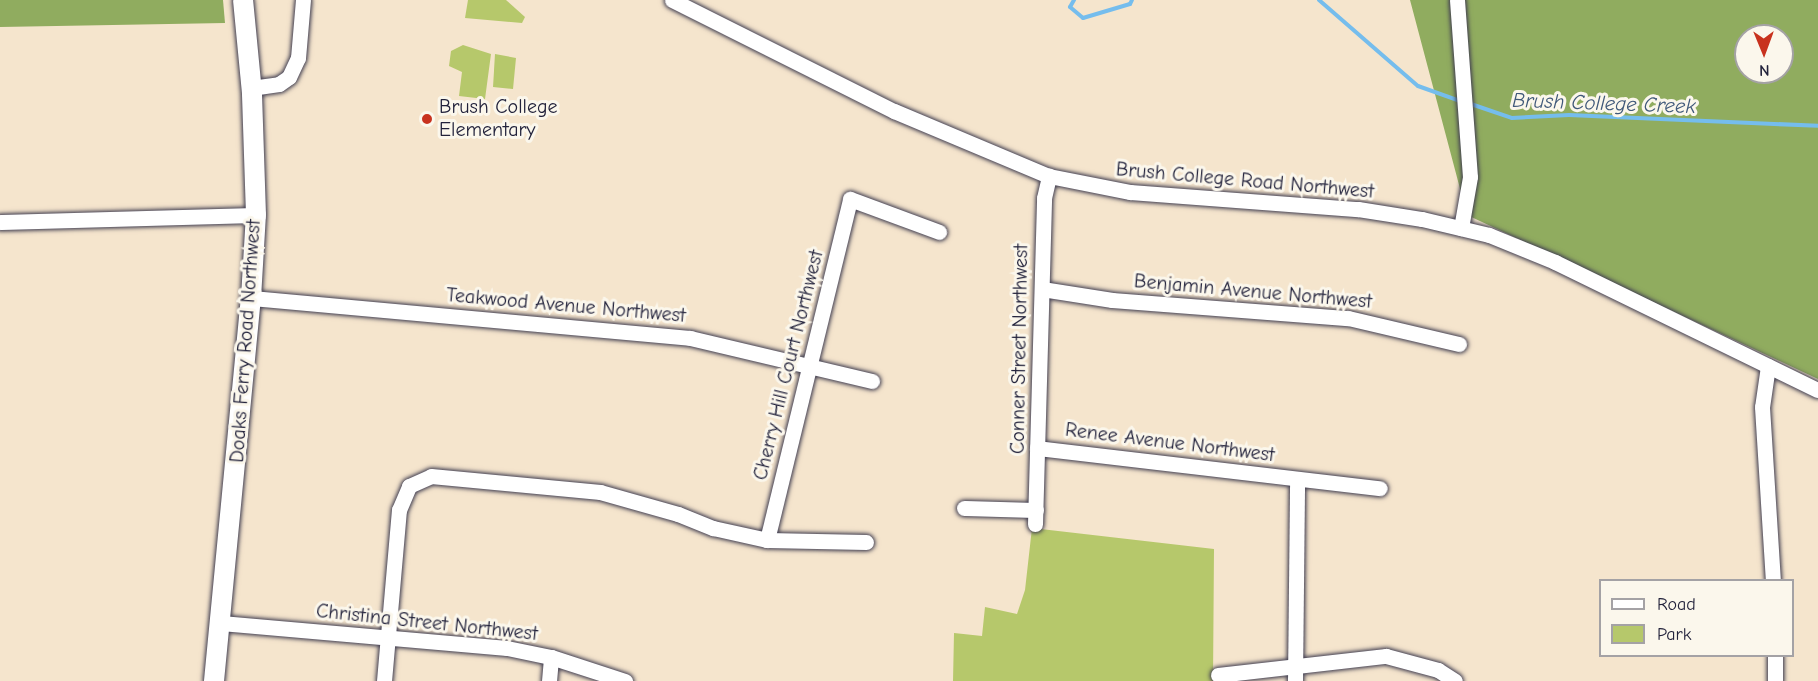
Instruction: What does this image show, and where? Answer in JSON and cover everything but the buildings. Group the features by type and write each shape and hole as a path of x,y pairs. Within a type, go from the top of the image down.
{"main road":[{"name":"Doaks Ferry Road Northwest","path":"214,681 251,298 256,215 251,88 243,0"}],"street":[{"path":"251,88 279,84 289,77 298,58 303,0"},
{"name":"Brush College Road Northwest","path":"672,0 894,111 1049,176 1130,192 1358,209 1461,228 1555,262 1818,390"},
{"path":"1457,0 1470,177 1461,228"},
{"name":"Conner Street Northwest","path":"964,508 1035,517 1044,198 1049,176"},
{"name":"Cherry Hill Court Northwest","path":"767,540 849,199 939,232"},
{"path":"0,222 256,215"},
{"name":"Benjamin Avenue Northwest","path":"1042,289 1112,300 1348,318 1459,344"},
{"name":"Teakwood Avenue Northwest","path":"251,298 650,332 731,345 872,381"},
{"path":"1768,366 1762,407 1773,579"},
{"name":"Renee Avenue Northwest","path":"1037,448 1380,488"},
{"path":"384,681 399,510 410,486 431,476 561,486 646,504 713,528 767,540 866,542"},
{"path":"1295,674 1297,479"},
{"name":"Christina Street Northwest","path":"221,623 507,648 552,657 625,681"},
{"path":"1218,675 1295,674 1357,656 1386,656 1438,670 1455,681"},
{"path":"549,681 552,657"},
{"path":"1775,657 1775,681"}],"green space":[{"path":"0,0 223,0 225,23 0,27"},
{"path":"468,0 506,0 525,17 522,23 465,18"},
{"path":"1410,0 1818,0 1818,379 1467,215"},
{"path":"463,45 491,54 485,99 459,96 462,72 449,66 451,51"},
{"path":"495,54 516,58 513,89 493,87"},
{"path":"1032,528 1214,549 1213,681 953,681 954,633 982,636 985,607 1017,614 1025,590"}],"waterway":[{"name":"Brush College Creek","path":"1074,0 1070,7 1083,18 1130,4 1132,0"},
{"name":"Brush College Creek","path":"1319,0 1418,86 1460,101"},
{"name":"Brush College Creek","path":"1468,103 1512,118 1569,115 1818,126"}],"place":[{"name":"Brush College Elementary","path":"427,119"}]}
